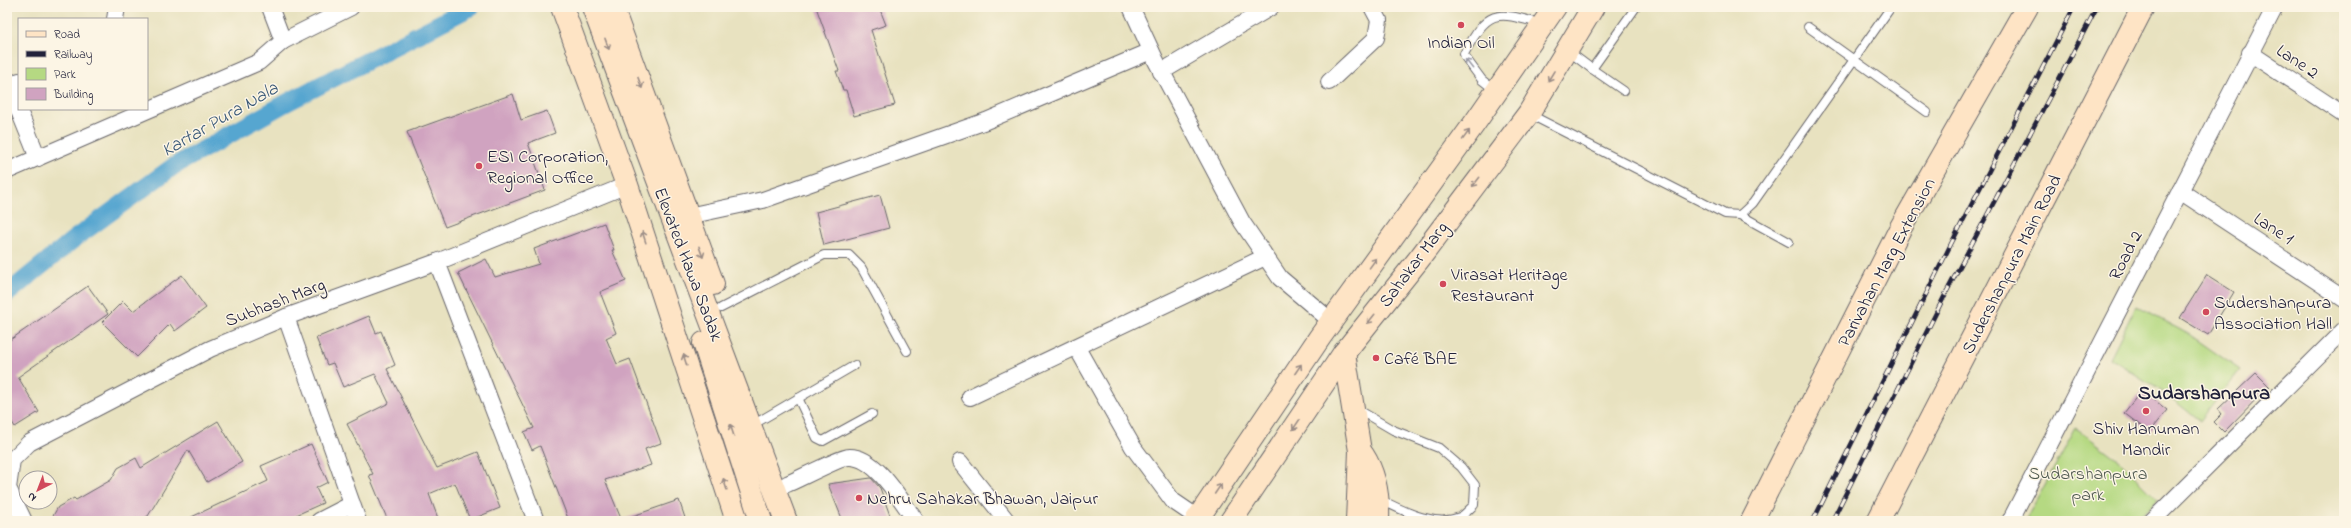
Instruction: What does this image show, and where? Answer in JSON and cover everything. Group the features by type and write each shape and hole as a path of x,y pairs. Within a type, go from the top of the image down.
{"street":[{"path":"115,18 117,7"},
{"path":"270,7 283,41"},
{"path":"7,171 259,62 283,41 351,7"},
{"name":"Elevated Hawa Sadak","path":"593,7 786,521"},
{"path":"612,7 761,420 787,484 799,521"},
{"path":"1131,7 1151,51 1242,222 1280,278 1331,321"},
{"path":"1162,72 1271,7"},
{"path":"1329,82 1376,38 1379,20 1372,7"},
{"name":"Sahakar Marg","path":"1231,521 1344,354 1419,259 1528,114 1593,7"},
{"name":"Parivahan Marg Extension","path":"1752,521 1901,227 2027,7"},
{"name":"Sudershanpura Main Road","path":"1878,521 2143,7"},
{"name":"Road 2","path":"2010,521 2275,7"},
{"path":"565,13 584,61 628,185 737,521"},
{"name":"Sahakar Marg","path":"1197,520 1331,321 1496,92 1548,13"},
{"path":"688,216 763,200 979,124 1151,51"},
{"name":"Lane 2","path":"2250,53 2344,115"},
{"name":"Elevated Hawa Sadak","path":"584,61 621,122 666,232 761,521"},
{"path":"18,84 14,96 18,106"},
{"path":"19,110 38,158"},
{"name":"Subhash Marg","path":"24,521 8,488 12,460 29,443 210,349 286,317 437,262 628,185"},
{"name":"Lane 1","path":"2180,191 2344,299"},
{"path":"970,398 1265,257"},
{"path":"437,262 536,521"},
{"path":"286,317 358,521"},
{"path":"2152,521 2344,330"},
{"path":"1077,348 1133,447 1173,501 1197,520"},
{"path":"1344,354 1360,451 1357,521"},
{"path":"1360,451 1370,466 1379,499 1378,521"},
{"path":"787,484 848,456 863,460 874,466 916,521"},
{"path":"960,462 1007,521"},
{"path":"319,521 352,504"}],"lane":[{"path":"1592,69 1636,7"},
{"path":"1740,215 1752,203 1891,7"},
{"path":"1496,92 1482,80 1465,58 1464,54 1477,34 1490,18 1499,15 1548,13"},
{"path":"1808,27 1927,112"},
{"path":"1567,50 1624,91"},
{"path":"1528,114 1725,214 1740,215 1789,242"},
{"path":"721,308 824,255 849,255 861,267 907,351"},
{"path":"761,420 855,365"},
{"path":"798,398 817,438 823,441 872,414"},
{"path":"1352,407 1393,430 1439,448 1461,467 1475,485 1474,505 1460,517 1442,520 1419,517 1379,499"}],"green space":[{"path":"2136,306 2190,335 2240,370 2200,421 2166,394 2110,358"},
{"name":"Sudarshanpura park","path":"2076,428 2120,461 2158,499 2135,521 2025,521"}],"building":[{"path":"816,7 879,7 886,25 871,30 895,105 854,116 846,90 843,90 836,71 839,71"},
{"name":"ESI Corporation, Regional Office","path":"513,94 521,120 547,111 555,133 528,143 545,190 445,227 407,132"},
{"path":"880,195 889,228 824,245 816,212"},
{"path":"604,223 614,250 612,250 626,281 600,292 616,333 606,338 617,364 630,359 661,443 645,449 651,465 605,480 622,521 569,521 540,446 532,450 524,432 534,428 458,273 486,259 495,277 539,264 534,249"},
{"path":"182,275 206,308 175,331 170,324 137,357 102,322 123,301 133,311"},
{"path":"2207,275 2234,292 2208,335 2180,318"},
{"path":"88,286 108,314 18,377 39,412 15,427 7,414 7,342"},
{"path":"369,316 376,333 381,331 395,365 387,369 437,468 478,452 500,508 470,520 455,483 429,494 439,521 388,521 369,475 373,474 347,424 389,403 375,374 343,387 333,363 327,365 316,338"},
{"path":"2256,373 2269,386 2224,432 2214,422 2222,414 2218,409"},
{"name":"Shiv Hanuman Mandir","path":"2142,390 2167,410 2149,432 2124,413"},
{"path":"218,421 242,462 207,482 188,450 148,516 139,521 50,521 56,510 58,510 58,507 74,498 76,500 111,480 118,468 136,458 141,468"},
{"path":"311,444 328,482 316,488 323,503 283,521 183,521 268,481 261,466"},
{"name":"Nehru Sahakar Bhawan, Jaipur","path":"871,478 880,488 892,521 843,521 828,484"},
{"path":"679,500 686,521 625,521 624,519"}],"waterway":[{"name":"Kartar Pura Nala","path":"7,294 74,239 174,166 284,104 471,7"}],"railway":[{"path":"1813,521 1952,242 2074,7"},
{"path":"1832,521 1947,291 2097,7"}],"place":[{"name":"Indian Oil","path":"1461,25"},
{"name":"ESI Corporation, Regional Office","path":"479,166"},
{"name":"Virasat Heritage Restaurant","path":"1443,284"},
{"name":"Sudershanpura Association Hall","path":"2206,312"},
{"name":"Café BAE","path":"1376,358"},
{"name":"Shiv Hanuman Mandir","path":"2146,411"},
{"name":"Nehru Sahakar Bhawan, Jaipur","path":"859,498"}],"district":[{"name":"Sudarshanpura","path":"2204,392"}]}
